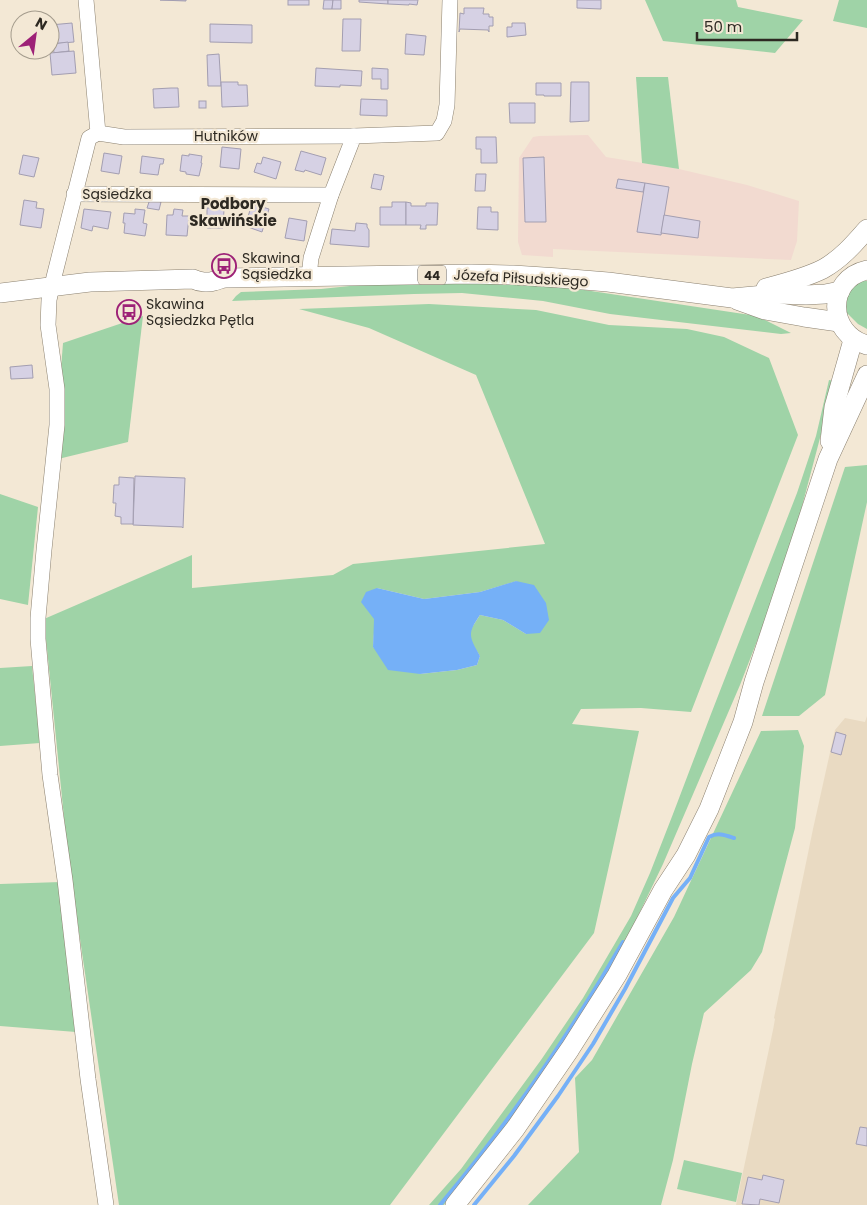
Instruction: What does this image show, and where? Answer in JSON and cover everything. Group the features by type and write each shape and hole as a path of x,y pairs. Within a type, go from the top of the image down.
{"main road":[{"name":"44","path":"732,298 796,280 823,269 847,251 867,229"},
{"path":"828,459 834,407 860,343 847,335 839,322 836,306 840,291 850,278 867,270"},
{"name":"Józefa Piłsudskiego","path":"52,287 110,281 193,279 198,276 214,275 219,278 513,275 608,282 732,298 766,310 839,322"},
{"name":"44","path":"0,293 52,287"},
{"name":"Józefa Piłsudskiego","path":"732,298 777,294 825,294 840,291"},
{"path":"455,1205 515,1129 570,1049 617,975 664,890 686,855 709,809 743,722 754,682 828,459 867,375"}],"street":[{"path":"86,0 98,133"},
{"name":"Hutników","path":"98,133 124,137 354,136 437,133 444,121 447,105 450,0"},
{"name":"Sąsiedzka","path":"98,133 89,138 74,194 331,195"},
{"path":"308,277 311,258 331,195 354,136"},
{"path":"74,194 49,300 48,325 57,389 58,424 44,550 38,639 50,775 65,880 88,1079 106,1205"}],"shaded area":[{"path":"588,135 606,157 679,169 747,185 799,201 797,241 791,260 553,249 553,257 522,255 518,242 519,158 533,137"},
{"path":"867,716 867,1205 736,1205 835,730 845,718 865,722"}],"green space":[{"path":"645,0 736,0 738,7 803,20 775,53 663,41"},
{"path":"839,0 867,0 867,28 833,21"},
{"path":"636,77 668,77 679,169 642,163"},
{"path":"397,281 469,281 558,286 757,316 791,333 781,334 610,314 543,301 462,293 232,301 241,292 321,289"},
{"path":"867,281 867,329 858,324 844,310 844,298 856,284"},
{"path":"429,304 536,310 609,325 687,329 724,337 769,358 798,435 691,712 641,708 581,709 572,724 639,731 594,933 390,1205 119,1205 68,857 44,619 192,555 192,588 333,575 353,564 545,544 476,375 369,328 299,309","holes":["517,581 526,634 503,620 480,615 471,629 471,642 480,656 477,665 457,670 420,674 373,647 377,588 424,599 480,592"]},
{"path":"143,316 128,442 54,460 63,343"},
{"path":"829,380 835,381 800,514 764,623 740,685 663,864 624,945 580,1017 481,1160 444,1205 429,1205 461,1169 541,1060 583,998 631,916 650,873 797,493 816,436"},
{"path":"867,465 867,502 825,695 799,716 762,716 845,467"},
{"path":"0,494 38,507 28,605 0,599"},
{"path":"32,666 40,743 0,746 0,668"},
{"path":"798,730 804,746 795,828 762,952 751,970 704,1013 673,1160 661,1205 528,1205 579,1152 575,1078 592,1060 674,917 761,731"},
{"path":"61,882 76,1032 0,1026 0,884"},
{"path":"684,1160 742,1173 736,1202 677,1189"}],"water":[{"path":"516,581 534,585 546,603 549,620 540,633 526,634 503,620 480,615 471,631 472,639 480,656 477,665 457,670 420,674 388,670 373,647 374,619 361,602 366,592 377,588 424,599 480,592"}],"building":[{"path":"288,0 309,0 309,5 288,5"},
{"path":"324,0 333,0 332,9 323,9"},
{"path":"333,0 341,0 341,9 332,9"},
{"path":"359,0 388,0 388,4 359,2"},
{"path":"388,0 418,0 417,5 409,5 388,4"},
{"path":"577,0 601,0 601,9 577,8"},
{"path":"464,8 484,8 483,14 489,14 489,17 493,17 493,26 489,26 489,32 488,30 460,29 459,32 460,13 464,14"},
{"path":"343,19 361,19 360,51 342,51"},
{"path":"72,23 74,42 60,43 60,24"},
{"path":"512,23 525,23 526,35 507,37 507,27 512,27"},
{"path":"210,24 252,25 252,43 210,42"},
{"path":"406,34 426,36 424,55 405,54"},
{"path":"68,42 69,51 60,52 60,43"},
{"path":"74,51 76,73 52,75 51,60 60,60 60,52"},
{"path":"219,54 221,86 208,86 207,55"},
{"path":"316,68 362,71 361,86 315,86"},
{"path":"372,68 388,69 388,89 381,89 381,79 372,79"},
{"path":"221,82 238,82 238,85 247,85 248,106 222,107"},
{"path":"571,82 589,82 589,121 570,122"},
{"path":"536,83 561,83 561,96 536,95"},
{"path":"178,88 179,107 154,108 153,89"},
{"path":"361,99 387,100 387,116 360,115"},
{"path":"199,101 206,101 206,108 199,108"},
{"path":"509,103 535,103 535,123 510,123"},
{"path":"476,137 496,137 497,163 481,163 481,149 476,149"},
{"path":"222,147 241,149 239,169 220,167"},
{"path":"301,151 326,158 321,175 305,170 304,172 295,170"},
{"path":"104,153 122,156 119,174 101,171"},
{"path":"189,154 202,156 199,176 180,171 182,155 189,156"},
{"path":"23,155 39,158 34,177 19,174"},
{"path":"142,156 164,159 163,164 160,164 158,175 140,173"},
{"path":"263,157 281,162 276,179 254,172 257,163 261,164"},
{"path":"544,157 546,222 525,222 523,158"},
{"path":"374,174 384,176 381,190 371,188"},
{"path":"476,174 486,174 485,191 475,191"},
{"path":"618,179 645,183 643,192 616,188"},
{"path":"645,183 669,187 661,235 637,232"},
{"path":"150,199 161,202 159,210 147,208"},
{"path":"24,200 37,202 36,208 44,209 41,228 20,225"},
{"path":"392,202 406,202 406,225 380,225 380,207 392,207"},
{"path":"406,202 411,203 411,206 426,206 426,203 438,203 437,225 426,225 426,229 420,229 421,225 406,225"},
{"path":"252,204 269,209 262,232 245,226"},
{"path":"478,207 491,207 491,212 498,212 498,230 477,229"},
{"path":"207,208 224,209 223,228 207,228"},
{"path":"84,209 111,212 108,229 93,226 92,231 81,228"},
{"path":"135,209 145,210 143,223 147,224 145,236 124,233 124,213 135,214"},
{"path":"174,209 183,210 182,216 189,216 187,236 166,235 167,215 173,215"},
{"path":"664,215 700,221 698,238 661,233"},
{"path":"289,218 307,221 304,241 285,238"},
{"path":"356,223 367,224 369,247 330,244 332,229 355,231"},
{"path":"32,365 33,378 11,379 10,367"},
{"path":"135,476 185,478 183,528 133,525"},
{"path":"119,477 134,478 133,524 121,524 121,517 115,516 116,503 113,503 114,485 119,485"},
{"path":"836,732 846,735 841,755 831,752"},
{"path":"860,1127 867,1128 867,1146 856,1144"},
{"path":"763,1175 784,1180 779,1203 760,1199 759,1205 742,1204 748,1177 762,1180"}],"waterway":[{"path":"474,1205 514,1156 593,1044 625,989 673,898 690,878 709,837 718,834 734,838"},
{"path":"440,1205 466,1174 538,1077 582,1010 623,942"}],"place":[{"name":"Skawina Sąsiedzka","path":"224,266"},
{"name":"Skawina Sąsiedzka Pętla","path":"129,312"}],"district":[{"name":"Podbory Skawińskie","path":"233,212"}]}
